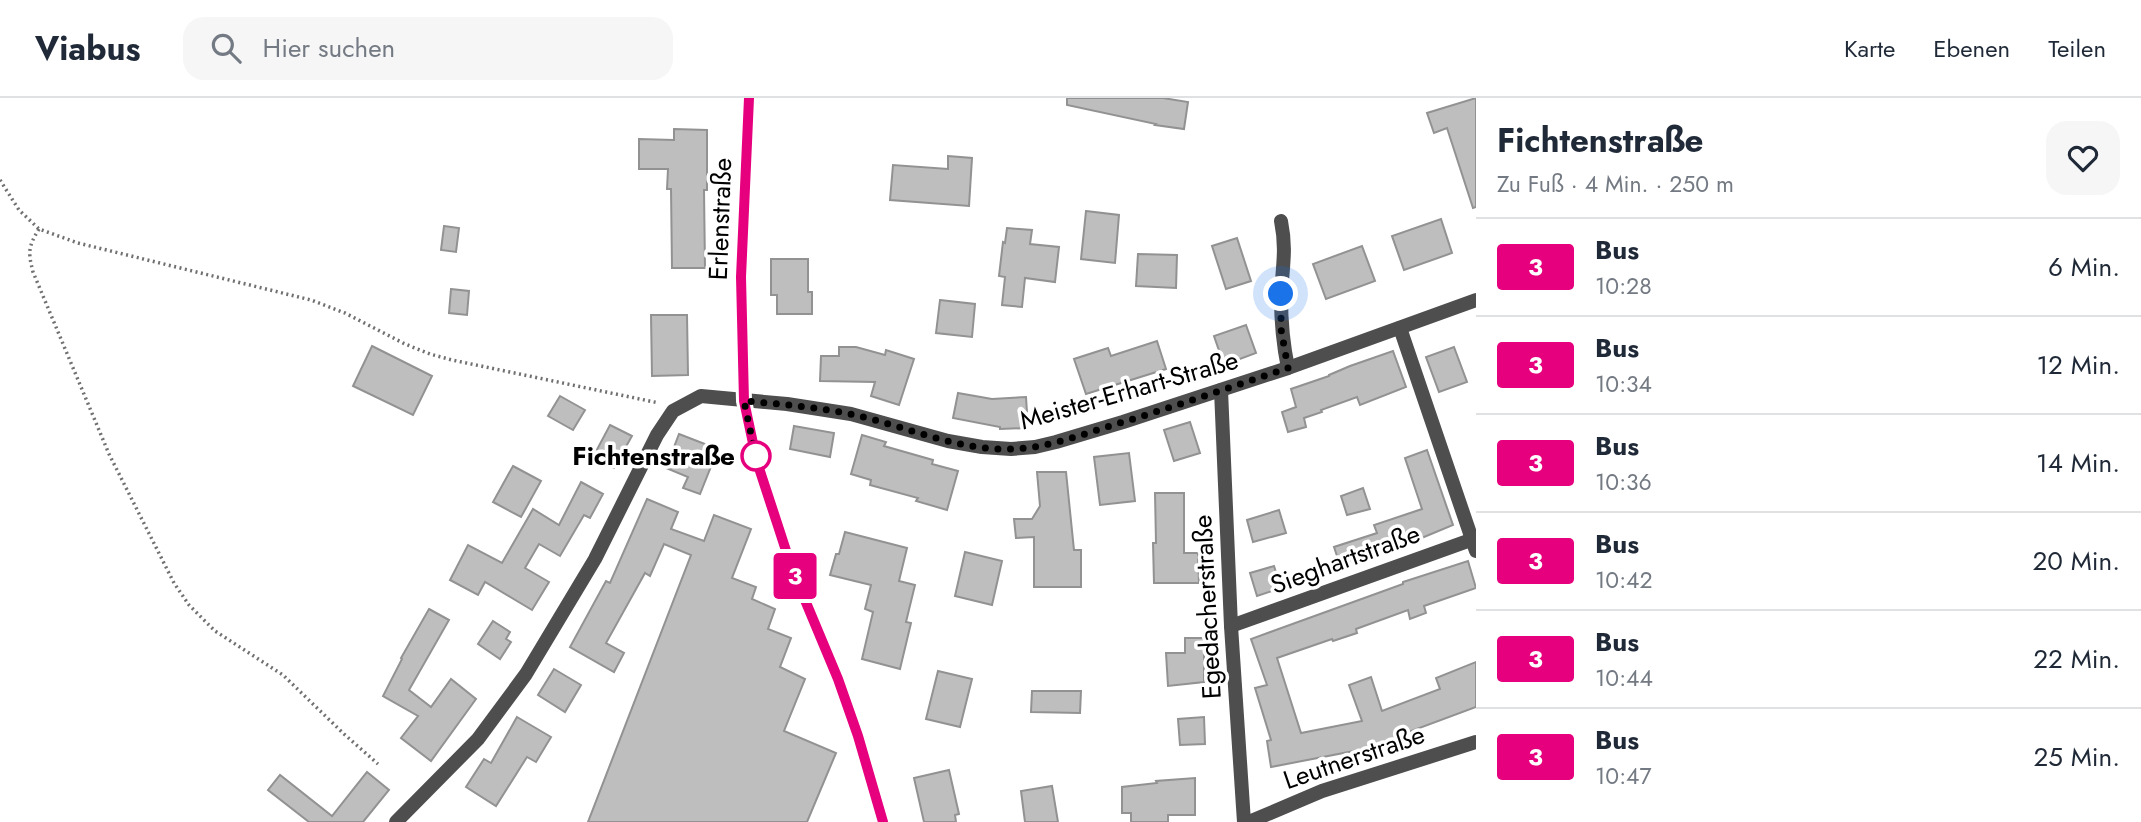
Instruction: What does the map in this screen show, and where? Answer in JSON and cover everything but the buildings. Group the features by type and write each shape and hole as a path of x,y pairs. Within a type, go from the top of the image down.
{"street":[{"name":"Erlenstraße","path":"749,98 741,277 744,401 757,462 792,569 838,679 883,822"},
{"path":"1281,220 1285,243 1281,329 1288,368"},
{"name":"Meister-Erhart-Straße","path":"744,401 787,404 851,414 948,441 1011,449 1056,442 1221,390 1476,300"},
{"path":"1400,328 1474,543"},
{"name":"Egedacherstraße","path":"1221,390 1231,625 1247,822"},
{"path":"396,822 478,739 526,674 595,559 636,472 673,411 701,396 744,401"},
{"name":"Sieghartstraße","path":"1231,625 1474,543"},
{"name":"Leutnerstraße","path":"1247,822 1322,791 1476,742"}],"path":[{"path":"0,180 19,209 39,229 78,243 312,300 430,354 656,401 673,411"},
{"path":"39,229 31,241 28,254 33,272 109,454 174,583 189,605 215,631 283,675 378,764"}],"bus line":[{"name":"3","path":"749,98 741,277 744,401 757,462 792,569 838,679 883,822"}],"place":[{"name":"Fichtenstraße","path":"756,456"}],"route":[{"path":"756,456 757,462 744,401 787,404 851,414 948,441 1011,449 1056,442 1123,422 1288,368 1281,329 1281,294"}]}
